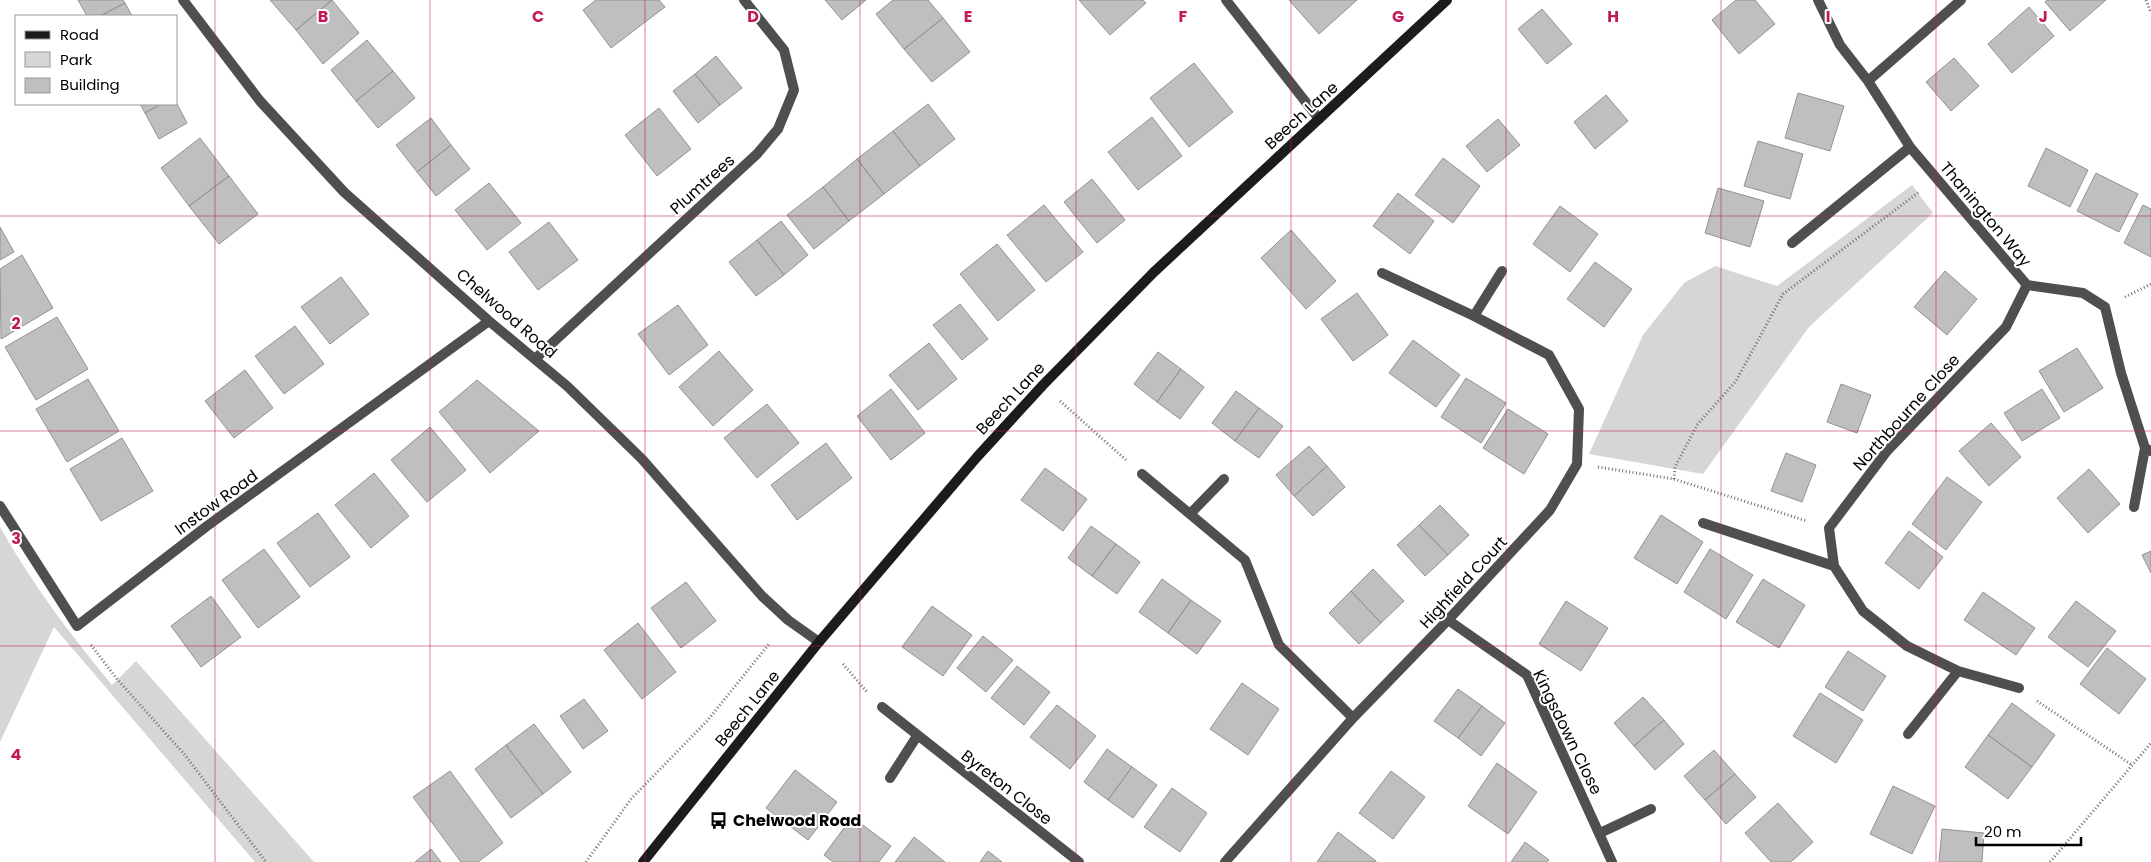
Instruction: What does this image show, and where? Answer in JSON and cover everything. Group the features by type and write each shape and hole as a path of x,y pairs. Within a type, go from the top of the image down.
{"street":[{"name":"Chelwood Road","path":"183,0 260,101 344,192 489,321 536,358 642,459 762,596 788,620 819,642"},
{"name":"Plumtrees","path":"536,358 758,154 778,129 794,90 784,50 744,0"},
{"path":"1226,0 1319,119"},
{"name":"Beech Lane","path":"644,862 819,642 977,457 1042,385 1154,272 1447,0"},
{"name":"Thanington Way","path":"1818,0 1840,45 1868,81 1910,147 2027,286 2083,293 2104,307"},
{"path":"1868,81 1961,0"},
{"path":"1792,243 1910,147"},
{"path":"1474,316 1502,271"},
{"name":"Highfield Court","path":"1225,862 1353,718 1448,620 1550,510 1577,464 1579,409 1549,355 1474,316 1382,273"},
{"name":"Northbourne Close","path":"1829,528 1887,451 2006,327 2027,286"},
{"path":"2104,307 2121,372 2148,450 2134,508"},
{"name":"Instow Road","path":"78,626 207,526 489,321"},
{"path":"1142,474 1245,560 1279,645 1353,718"},
{"path":"1190,514 1224,479"},
{"path":"0,506 78,626"},
{"path":"1703,523 1834,566"},
{"path":"1829,528 1834,566 1863,611 1907,646 1958,671 2019,688"},
{"name":"Kingsdown Close","path":"1448,620 1527,675 1612,862"},
{"path":"1908,734 1958,671"},
{"name":"Byreton Close","path":"882,707 1079,862"},
{"path":"890,778 917,736"},
{"path":"1600,833 1651,809"}],"path":[{"path":"2146,0 2151,13"},
{"path":"1674,478 1674,467 1697,425 1736,381 1782,294 1936,179"},
{"path":"2104,307 2151,284"},
{"path":"1042,385 1142,474"},
{"path":"1577,464 1674,478 1829,528"},
{"path":"78,626 116,679 185,756 266,862"},
{"path":"586,862 631,799 707,721 770,644"},
{"path":"842,664 882,707"},
{"path":"2019,688 2132,766"},
{"path":"2050,862 2151,743"}],"green space":[{"path":"1912,185 1933,213 1809,327 1703,474 1589,454 1643,335 1684,283 1715,266 1777,286"},
{"path":"0,527 25,569 52,608 112,685 136,661 314,862 255,862 54,627 0,742"}],"building":[{"path":"78,0 123,0 125,3 102,15 86,15"},
{"path":"270,0 332,0 296,30"},
{"path":"332,0 359,33 323,64 296,30"},
{"path":"596,0 659,0 665,7 611,48 583,10"},
{"path":"825,0 866,0 842,20"},
{"path":"893,0 928,0 943,18 904,49 876,14"},
{"path":"1079,0 1143,0 1146,3 1110,35"},
{"path":"1289,0 1357,0 1319,34"},
{"path":"1736,0 1755,0 1775,24 1739,54 1712,20"},
{"path":"2047,0 2106,0 2070,31 2045,2"},
{"path":"125,3 131,15 102,15"},
{"path":"2029,7 2054,36 2012,73 1988,44"},
{"path":"1542,9 1572,44 1547,64 1518,29"},
{"path":"943,18 970,52 932,82 904,49"},
{"path":"367,40 393,71 356,101 331,70"},
{"path":"716,56 742,88 720,105 695,74"},
{"path":"1954,58 1979,86 1951,111 1926,82"},
{"path":"1194,63 1233,112 1189,147 1150,98"},
{"path":"393,71 415,98 378,128 356,101"},
{"path":"695,74 720,105 698,123 673,91"},
{"path":"1798,93 1844,106 1830,151 1785,138"},
{"path":"1606,95 1628,121 1595,149 1574,122"},
{"path":"928,104 955,139 920,166 893,131"},
{"path":"141,105 159,105 145,113"},
{"path":"159,105 178,105 187,123 159,139 145,113"},
{"path":"659,108 691,149 657,176 625,135"},
{"path":"1152,117 1182,156 1138,190 1108,152"},
{"path":"431,118 451,145 417,172 396,145"},
{"path":"1498,119 1520,145 1487,172 1466,146"},
{"path":"893,131 920,166 884,194 857,159"},
{"path":"200,138 229,176 189,206 161,168"},
{"path":"1758,141 1803,154 1790,199 1744,186"},
{"path":"451,145 470,169 436,196 417,172"},
{"path":"2046,148 2088,170 2070,207 2028,186"},
{"path":"1443,158 1480,186 1453,223 1415,195"},
{"path":"857,159 884,194 849,221 823,187"},
{"path":"2096,173 2138,194 2119,232 2077,211"},
{"path":"229,176 258,214 219,244 189,206"},
{"path":"1092,179 1125,220 1097,243 1064,202"},
{"path":"489,183 521,223 487,250 455,210"},
{"path":"823,187 849,221 814,249 787,215"},
{"path":"1718,188 1764,201 1750,247 1705,233"},
{"path":"1398,193 1434,221 1410,254 1373,226"},
{"path":"1044,205 1083,252 1046,282 1007,235"},
{"path":"2143,205 2151,209 2151,257 2124,243"},
{"path":"1560,206 1598,234 1570,272 1533,244"},
{"path":"781,221 808,255 784,275 757,240"},
{"path":"549,222 578,260 538,290 509,252"},
{"path":"0,227 14,252 0,260"},
{"path":"1291,230 1336,281 1306,309 1261,258"},
{"path":"757,240 784,275 756,296 729,262"},
{"path":"997,244 1035,290 998,321 960,274"},
{"path":"22,255 53,308 1,339 0,269"},
{"path":"1595,262 1632,289 1604,327 1567,299"},
{"path":"1945,271 1977,299 1947,335 1914,307"},
{"path":"341,277 369,314 330,344 301,307"},
{"path":"1357,293 1388,335 1353,361 1321,319"},
{"path":"960,304 988,339 962,360 933,325"},
{"path":"678,305 708,345 669,375 638,334"},
{"path":"57,317 88,369 36,400 5,347"},
{"path":"295,326 324,364 284,394 255,356"},
{"path":"1413,340 1460,375 1436,407 1389,373"},
{"path":"929,343 957,379 918,410 889,375"},
{"path":"2077,348 2103,388 2064,412 2039,371"},
{"path":"719,351 753,390 713,426 679,387"},
{"path":"1158,352 1181,369 1157,402 1134,384"},
{"path":"1181,369 1204,387 1180,419 1157,402"},
{"path":"245,370 273,408 234,438 205,401"},
{"path":"1466,378 1506,403 1481,443 1441,417"},
{"path":"88,379 119,431 67,462 36,409"},
{"path":"477,380 539,431 490,473 439,412"},
{"path":"1841,384 1871,395 1857,433 1827,422"},
{"path":"891,389 925,433 891,460 857,416"},
{"path":"2042,389 2060,418 2022,441 2004,413"},
{"path":"1236,391 1259,408 1235,441 1212,423"},
{"path":"767,404 799,443 757,478 724,438"},
{"path":"1259,408 1283,426 1259,458 1235,441"},
{"path":"1508,409 1548,434 1524,474 1483,448"},
{"path":"1991,423 2021,457 1989,486 1959,451"},
{"path":"430,427 466,470 427,502 391,460"},
{"path":"122,438 153,491 101,521 70,469"},
{"path":"826,443 852,478 797,520 771,485"},
{"path":"1309,446 1327,466 1294,496 1276,475"},
{"path":"1786,453 1816,465 1802,502 1771,491"},
{"path":"1327,466 1345,487 1313,516 1294,496"},
{"path":"1045,468 1087,499 1063,531 1021,500"},
{"path":"2089,469 2120,504 2088,533 2057,498"},
{"path":"374,473 409,516 371,548 335,505"},
{"path":"1947,477 1982,502 1946,550 1912,524"},
{"path":"1440,505 1469,535 1448,555 1419,525"},
{"path":"318,513 350,557 310,587 277,543"},
{"path":"1661,515 1703,542 1677,584 1634,558"},
{"path":"1419,525 1448,555 1425,576 1397,545"},
{"path":"1091,526 1116,544 1092,576 1068,558"},
{"path":"1909,531 1943,557 1919,589 1885,563"},
{"path":"1116,544 1140,562 1117,594 1092,576"},
{"path":"264,549 300,597 258,628 222,580"},
{"path":"1710,549 1753,575 1726,619 1684,592"},
{"path":"2151,551 2151,573 2142,555"},
{"path":"1373,569 1404,601 1381,623 1351,591"},
{"path":"1162,579 1191,600 1168,633 1139,612"},
{"path":"1763,579 1805,605 1779,648 1736,622"},
{"path":"686,582 716,621 681,648 651,608"},
{"path":"1351,591 1381,623 1359,644 1329,613"},
{"path":"1983,592 2035,628 2016,655 1964,620"},
{"path":"211,596 241,637 201,667 171,626"},
{"path":"1191,600 1221,621 1197,654 1168,633"},
{"path":"1566,601 1608,628 1581,671 1539,644"},
{"path":"2076,601 2116,631 2088,667 2048,637"},
{"path":"932,606 972,635 943,676 902,647"},
{"path":"638,623 676,672 642,699 604,650"},
{"path":"983,636 1013,660 986,692 957,668"},
{"path":"2107,648 2146,679 2119,714 2080,684"},
{"path":"1848,651 1886,676 1863,711 1825,687"},
{"path":"1017,666 1050,692 1024,725 991,698"},
{"path":"1242,683 1279,709 1248,755 1210,729"},
{"path":"1458,689 1482,706 1458,738 1434,721"},
{"path":"1820,693 1863,720 1836,763 1793,736"},
{"path":"1643,697 1664,720 1634,746 1614,723"},
{"path":"584,699 608,731 583,749 560,716"},
{"path":"2012,703 2055,735 2032,767 1988,735"},
{"path":"1057,705 1096,736 1070,769 1030,737"},
{"path":"1482,706 1505,723 1481,756 1458,738"},
{"path":"1664,720 1684,744 1655,770 1634,746"},
{"path":"534,724 571,772 543,794 506,745"},
{"path":"1988,735 2032,767 2008,799 1965,767"},
{"path":"506,745 543,794 511,818 475,769"},
{"path":"1107,749 1132,767 1108,800 1084,782"},
{"path":"1714,750 1735,774 1705,800 1684,776"},
{"path":"1497,763 1537,792 1508,834 1468,806"},
{"path":"1132,767 1157,785 1133,818 1108,800"},
{"path":"795,770 837,802 808,840 766,808"},
{"path":"450,771 503,843 478,862 461,862 413,797"},
{"path":"1391,771 1425,797 1393,839 1359,813"},
{"path":"1735,774 1756,797 1726,824 1705,800"},
{"path":"1893,786 1935,806 1912,854 1870,834"},
{"path":"1172,788 1207,813 1180,852 1144,827"},
{"path":"1778,803 1813,842 1791,862 1771,862 1745,833"},
{"path":"852,817 891,846 879,862 833,862 824,855"},
{"path":"1942,829 1984,833 1982,862 1939,862"},
{"path":"1338,832 1376,861 1376,862 1317,862"},
{"path":"914,837 945,862 895,862"},
{"path":"1525,842 1549,860 1547,862 1511,862"},
{"path":"431,849 441,862 415,862"},
{"path":"988,851 1002,862 980,862"}],"place":[{"name":"Chelwood Road","path":"719,820"}]}
